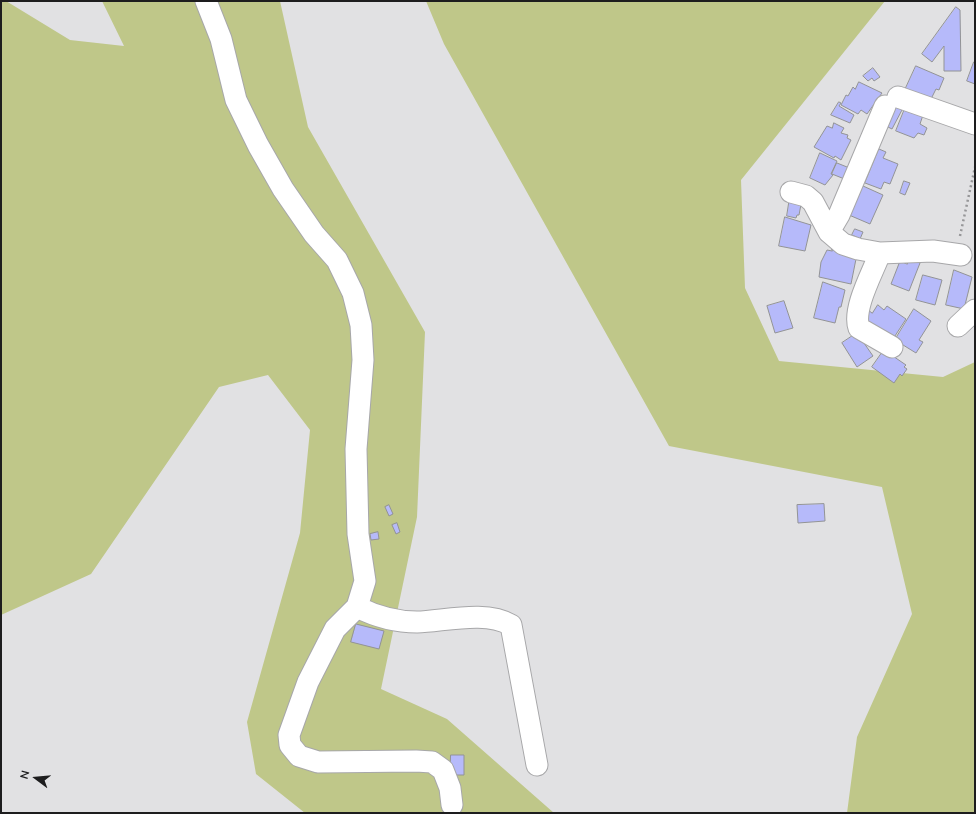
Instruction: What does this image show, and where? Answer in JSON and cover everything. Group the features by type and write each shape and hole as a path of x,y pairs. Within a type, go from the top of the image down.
{"street":[{"path":"206,1 220,39 236,100 258,145 284,189 314,234 337,260 353,293 361,326 363,360 356,449 358,534 365,581 357,607 334,629 308,682 289,735 290,745 299,756 318,762 432,762 442,770 450,788 452,805"},
{"path":"829,232 839,215 891,102 975,124"},
{"path":"791,192 806,196 813,202 829,232 843,244 858,249 880,253 933,251 961,255"},
{"path":"880,253 860,303 856,321 859,328 892,347"},
{"path":"958,326 975,310"},
{"path":"357,607 374,615 415,622 494,617 511,625 537,766"}],"path":[{"path":"961,255 959,244 975,168"}],"green space":[{"path":"1,1 6,1 70,40 124,46 102,1 280,1 308,127 425,332 417,517 381,689 447,719 554,813 305,813 256,774 247,722 300,533 310,430 268,375 219,387 91,574 1,615"},
{"path":"426,1 885,1 741,180 745,288 779,361 943,377 975,362 975,813 847,813 857,737 912,614 882,487 669,446 444,44"}],"building":[{"path":"956,7 960,10 961,71 944,71 944,46 932,62 922,54"},
{"path":"975,62 975,84 967,81"},
{"path":"916,66 944,78 939,90 936,89 930,101 905,90"},
{"path":"873,68 880,77 874,81 872,78 868,81 863,76"},
{"path":"859,82 882,93 867,114 861,110 858,114 841,105 846,95 848,96 853,87 855,89"},
{"path":"839,102 841,103 839,106 854,115 850,123 831,115"},
{"path":"895,105 903,108 892,129 886,126"},
{"path":"906,106 923,115 920,124 927,128 924,135 918,133 914,138 896,131"},
{"path":"834,123 844,128 841,133 848,135 847,138 851,140 841,160 835,156 834,158 814,147 827,126 832,128"},
{"path":"879,149 886,152 883,158 898,164 890,184 884,182 881,189 865,183"},
{"path":"820,153 837,161 831,174 833,175 825,185 810,178"},
{"path":"837,163 852,169 847,180 832,174"},
{"path":"904,181 910,183 905,195 900,193"},
{"path":"863,186 883,195 870,224 849,215"},
{"path":"790,197 802,199 799,215 797,215 796,218 787,216"},
{"path":"785,217 811,225 805,251 779,246"},
{"path":"855,229 863,232 860,239 852,235"},
{"path":"832,249 857,254 851,284 819,277 821,262 827,250 832,251"},
{"path":"909,259 920,263 909,291 891,284 900,261 907,264"},
{"path":"954,270 972,277 964,309 946,305"},
{"path":"923,275 942,280 935,305 916,300"},
{"path":"823,282 845,290 835,323 814,318"},
{"path":"784,301 793,328 775,333 767,306"},
{"path":"878,305 884,310 887,306 906,319 893,339 869,323 867,316 868,310 872,313"},
{"path":"914,309 931,321 919,340 923,342 916,353 895,340"},
{"path":"857,333 873,356 857,367 842,343"},
{"path":"884,350 906,365 904,367 907,369 902,376 900,374 894,383 872,367"},
{"path":"824,504 825,521 798,523 797,505"},
{"path":"389,505 393,514 389,516 385,507"},
{"path":"397,523 400,532 396,534 392,525"},
{"path":"378,532 379,539 371,540 370,534"},
{"path":"356,624 384,631 379,649 351,642"},
{"path":"451,755 464,755 464,775 450,775"}]}
